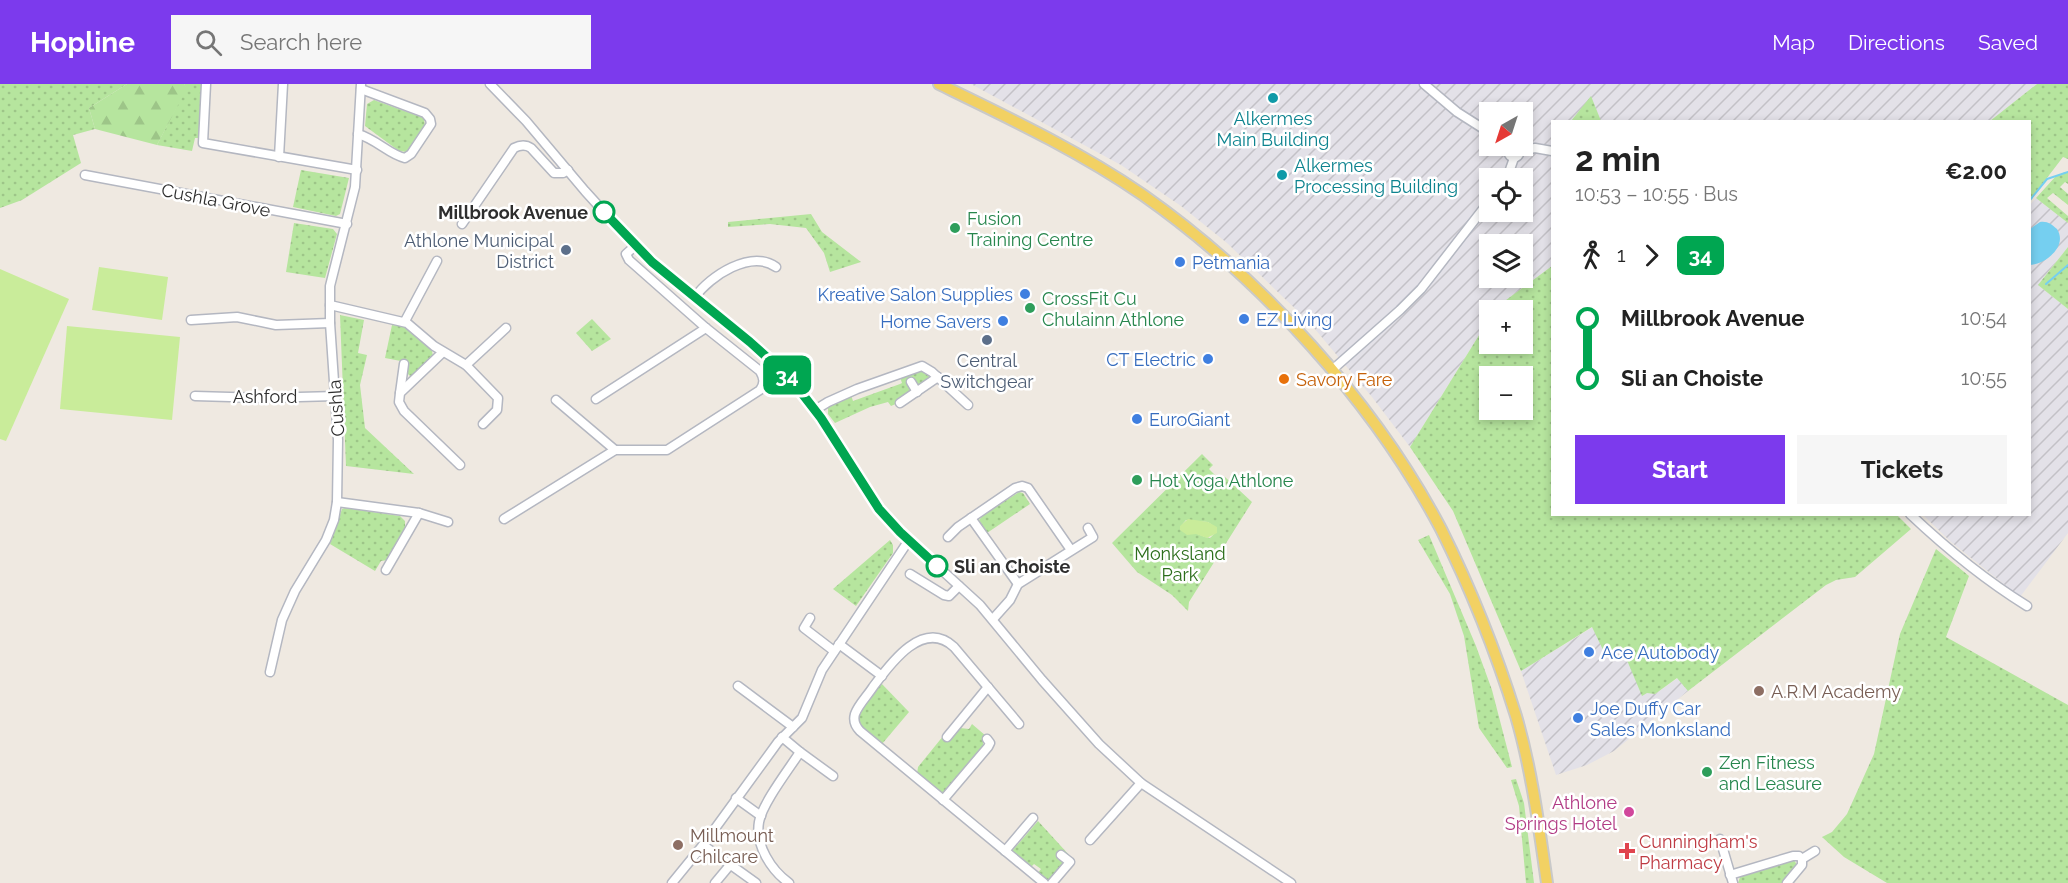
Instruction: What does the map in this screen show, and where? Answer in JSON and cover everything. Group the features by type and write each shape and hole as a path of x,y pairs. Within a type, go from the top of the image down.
{"main road":[{"path":"939,84 1040,133 1143,195 1191,231 1240,273 1290,322 1332,370 1389,445 1440,528 1473,600 1495,656 1516,717 1534,792 1546,883"}],"street":[{"path":"206,84 199,143 357,170"},
{"path":"279,157 283,84"},
{"path":"490,84 635,246 780,368 815,410 879,509 993,619 1085,729 1141,783 1291,883"},
{"path":"1424,84 1457,112 1479,125"},
{"name":"Cushla","path":"270,672 282,620 295,591 326,540 334,520 337,502 339,452 330,323 330,286 347,224 357,170 358,134 361,87 425,113 431,123 411,154 405,158 398,156 373,138 358,134"},
{"path":"461,224 514,148 518,146 526,145 531,148 554,173 568,171"},
{"path":"1533,149 1551,151"},
{"name":"Cushla Grove","path":"85,175 347,224"},
{"path":"1332,370 1421,289 1479,214"},
{"path":"504,519 615,450 667,450 760,390 764,378 760,371 706,328 629,260 626,254 635,246"},
{"path":"405,321 437,261"},
{"path":"695,297 707,282 719,273 751,262 765,262 776,267"},
{"path":"330,305 405,321 443,351 466,365 498,398 497,410 483,424"},
{"path":"190,320 237,317 276,325 330,323"},
{"path":"466,365 506,328"},
{"path":"596,399 706,328"},
{"path":"400,393 443,351"},
{"path":"404,364 399,402 404,411 460,465"},
{"path":"815,410 858,388 919,367 927,368 969,405"},
{"path":"900,403 938,377"},
{"path":"911,382 916,392"},
{"name":"Ashford","path":"195,396 262,398 336,396"},
{"path":"556,400 615,450"},
{"path":"948,537 971,518 1015,488 1022,486 1028,488 1071,550"},
{"path":"337,502 419,513 448,522"},
{"path":"386,570 419,513"},
{"path":"1912,516 2003,592 2026,606"},
{"path":"971,518 1018,584"},
{"path":"993,619 1010,600 1018,584 1093,537 1088,528"},
{"path":"672,883 703,845 782,737 802,718 818,677 909,540"},
{"path":"910,574 944,595 949,596 959,586"},
{"path":"810,618 804,628 882,676"},
{"path":"1019,724 959,654 942,638 934,638 907,647 856,710 855,725 1044,883"},
{"path":"738,686 794,727"},
{"path":"947,736 988,687"},
{"path":"782,737 833,776"},
{"path":"943,800 988,747 990,743 987,739"},
{"path":"789,883 764,854 759,830 761,816 800,752"},
{"path":"1090,840 1141,783"},
{"path":"736,798 761,816"},
{"path":"1005,851 1033,818"},
{"path":"1720,839 1732,879 1793,856 1799,856 1802,859"},
{"path":"703,845 756,883"},
{"path":"1802,859 1815,851"},
{"path":"1052,883 1070,862 1061,855"},
{"path":"1787,883 1802,865 1802,859"},
{"path":"715,883 730,865"}],"shaded area":[{"path":"971,84 2037,84 1991,120 1551,120 1551,267 1533,280 1533,234 1479,234 1479,288 1522,288 1506,300 1479,300 1479,335 1410,447 1372,397 1309,322 1227,243 1181,206 1121,165"},
{"path":"2036,198 2068,223 2068,247 2038,285 2068,309 2068,533 2020,597 1951,542 1924,516 2031,516 2031,204"},
{"path":"1593,627 1620,646 1647,693 1655,694 1678,678 1688,691 1614,751 1587,765 1556,775 1521,671"}],"green space":[{"path":"0,84 127,84 89,108 95,129 73,135 81,163 22,200 0,208"},
{"path":"127,84 184,84 187,88 157,145 95,129 89,108"},
{"path":"184,84 203,84 201,138 195,138 192,151 157,145 186,88"},
{"path":"2037,84 2068,84 2068,159 2063,157 2031,199 2031,120 1991,120"},
{"path":"1591,96 1601,120 1572,120"},
{"path":"374,100 424,118 425,127 407,152 399,151 365,126 367,104"},
{"path":"301,170 349,178 340,214 336,216 293,207"},
{"path":"2068,172 2068,184 2065,182 2060,187 2068,194 2068,205 2053,193 2047,198 2068,216 2068,223 2036,198 2056,176"},
{"path":"811,214 822,232 861,262 830,272 824,253 806,228 770,224 728,227 728,222"},
{"path":"294,223 333,229 337,234 325,278 286,272"},
{"path":"2068,247 2068,309 2038,285"},
{"path":"99,267 168,277 162,320 92,310"},
{"path":"1551,267 1551,516 1898,516 1911,529 1855,577 1836,580 1826,585 1688,691 1677,678 1655,694 1647,693 1642,696 1621,646 1605,654 1592,627 1521,671 1453,511 1410,447 1479,335 1479,354 1533,354 1533,300 1506,300 1522,288 1533,288 1533,280"},
{"path":"0,269 69,299 6,441 0,439"},
{"path":"340,315 364,320 358,353 367,355 360,385 365,428 414,474 346,466"},
{"path":"592,319 611,339 592,351 576,333"},
{"path":"392,325 407,327 432,351 433,356 413,375 410,376 406,372 406,362 385,358"},
{"path":"67,326 180,337 172,420 60,409"},
{"path":"921,370 931,378 921,385 917,385 912,378 906,381 910,390 897,400 898,403 891,406 888,402 870,407 835,423 828,414 828,406 851,395 853,401 900,384 902,383 900,377"},
{"name":"Monksland Park","path":"1202,454 1213,465 1209,469 1221,481 1225,477 1252,502 1189,602 1188,611 1172,595 1137,572 1112,543","holes":["1186,520 1208,522 1215,527 1215,533 1210,538 1180,527"]},
{"path":"1019,492 1023,493 1030,504 987,533 979,520 983,515"},
{"path":"342,509 400,516 405,521 405,529 388,560 381,561 375,571 330,544"},
{"path":"1188,519 1208,522 1217,527 1217,533 1207,538 1196,534 1187,535 1180,530 1180,526"},
{"path":"1429,535 1492,690 1512,767 1507,768 1479,728 1464,636 1450,594 1418,540"},
{"path":"890,540 893,553 856,606 833,589"},
{"path":"1936,549 1969,576 1946,637 2068,705 2068,883 1887,883 1844,857 1822,837 1832,832 1847,814 1874,754 1900,634"},
{"path":"880,682 909,712 882,744 861,727 857,714"},
{"path":"972,724 986,736 983,740 983,747 945,792 939,792 917,774 918,767 944,735 950,740 960,728 969,729"},
{"path":"1516,779 1524,803 1534,883 1526,883 1519,806 1511,780"},
{"path":"1038,821 1070,856 1048,880 1037,874 1041,869 1034,864 1030,868 1012,851"},
{"path":"1794,860 1797,865 1782,883 1738,883 1740,877 1746,874"}],"water":[{"path":"2040,222 2049,223 2057,229 2060,242 2058,248 2048,258 2031,265 2031,228"}],"waterway":[{"path":"2031,199 2047,179 2068,172"},
{"path":"2046,284 2068,265"}],"bus line":[{"name":"34","path":"604,212 652,262 768,357 790,378 821,418 879,509 937,566"}],"place":[{"name":"Alkermes Main Building","path":"1273,98"},
{"name":"Alkermes Processing Building","path":"1282,175"},
{"name":"Millbrook Avenue","path":"604,212"},
{"name":"Fusion Training Centre","path":"955,228"},
{"name":"Athlone Municipal District","path":"566,250"},
{"name":"Petmania","path":"1180,262"},
{"name":"Kreative Salon Supplies","path":"1025,294"},
{"name":"CrossFit Cu Chulainn Athlone","path":"1030,308"},
{"name":"EZ Living","path":"1244,319"},
{"name":"Home Savers","path":"1003,321"},
{"name":"Central Switchgear","path":"987,340"},
{"name":"CT Electric","path":"1208,359"},
{"name":"Savory Fare","path":"1284,379"},
{"name":"EuroGiant","path":"1137,419"},
{"name":"Hot Yoga Athlone","path":"1137,480"},
{"name":"Sli an Choiste","path":"937,566"},
{"name":"Ace Autobody","path":"1589,652"},
{"name":"A.R.M Academy","path":"1759,691"},
{"name":"Joe Duffy Car Sales Monksland","path":"1578,718"},
{"name":"Zen Fitness and Leasure","path":"1707,772"},
{"name":"Athlone Springs Hotel","path":"1629,812"},
{"name":"Millmount Chilcare","path":"678,845"},
{"name":"Cunningham's Pharmacy","path":"1627,851"}]}
